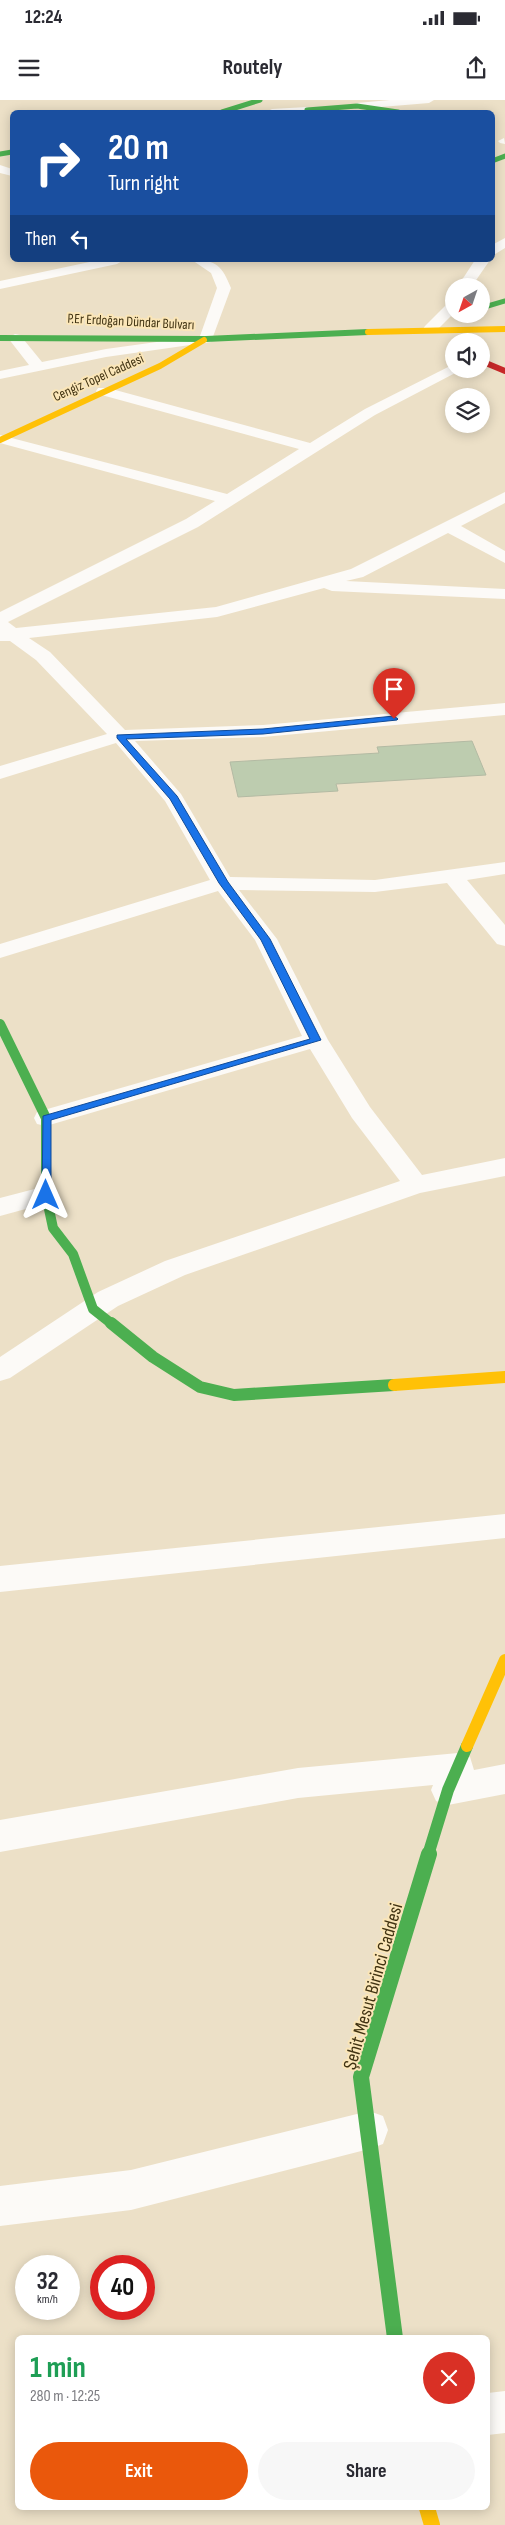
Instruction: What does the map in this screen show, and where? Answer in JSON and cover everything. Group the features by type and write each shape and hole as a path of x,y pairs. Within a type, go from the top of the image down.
{"main road":[{"path":"228,110 260,100"},
{"path":"318,110 357,106 384,110"},
{"path":"490,305 505,301"},
{"path":"430,329 445,339"},
{"path":"430,329 452,333"},
{"path":"206,339 430,329 505,329"},
{"name":"P.Er Erdoğan Dündar Bulvarı","path":"0,330 206,339"},
{"name":"P.Er Erdoğan Dündar Bulvarı","path":"0,338 206,339"},
{"name":"Cengiz Topel Caddesi","path":"1,439 160,366 206,339"},
{"path":"490,365 505,371"},
{"path":"0,1024 46,1118 46,1195 53,1228 73,1254 93,1309 153,1357 200,1387 234,1395 334,1390 505,1377"},
{"name":"Şehit Mesut Birinci Caddesi","path":"395,2335 362,2077 453,1779 505,1660"},
{"path":"428,2510 432,2525"}],"street":[{"path":"357,106 429,100"},
{"path":"495,248 503,236"},
{"path":"0,285 108,262"},
{"path":"0,375 106,353 206,339 224,288 217,271 202,262"},
{"path":"470,278 480,262"},
{"path":"0,275 14,283"},
{"path":"430,329 445,319"},
{"path":"15,338 38,368"},
{"path":"0,619 192,523 370,412 445,373"},
{"path":"103,391 312,448"},
{"path":"1,439 229,500"},
{"path":"4,632 217,612 357,573 505,497"},
{"path":"449,526 505,558"},
{"path":"313,586 505,594"},
{"path":"4,632 43,656 120,736 174,798 224,883 266,939 316,1040 361,1112 416,1185"},
{"path":"0,773 120,736 263,732 505,709"},
{"path":"0,951 224,883 375,886 505,868"},
{"path":"452,875 505,939"},
{"path":"46,1118 316,1040"},
{"path":"0,1370 108,1299 175,1268 416,1185 505,1167"},
{"path":"0,1207 46,1195"},
{"path":"0,1579 505,1526"},
{"path":"0,1836 298,1783 505,1779"},
{"path":"0,2206 131,2190 369,2130"},
{"path":"490,2414 505,2412"}],"building":[{"path":"472,741 486,775 336,784 338,791 238,797 230,762 379,753 377,747"}],"traffic: fast":[{"path":"228,110 260,100"},
{"path":"307,110 357,106 384,110"},
{"path":"0,154 10,152"},
{"path":"495,160 505,156"},
{"path":"490,305 505,301"},
{"path":"0,338 206,339 368,332"},
{"path":"0,1024 46,1118 46,1195 53,1228 73,1254 93,1309 153,1357 200,1387 234,1395 394,1385"},
{"path":"395,2335 361,2077 448,1790 467,1746"}],"traffic: slow":[{"path":"368,332 505,329"},
{"path":"0,440 160,366 204,340"},
{"path":"394,1385 505,1377"},
{"path":"467,1746 505,1660"},
{"path":"428,2510 432,2525"}],"traffic: jam":[{"path":"490,365 505,371"}],"route":[{"path":"46,1195 46,1118 316,1040 266,939 224,883 174,798 120,736 263,732 394,719"}]}
